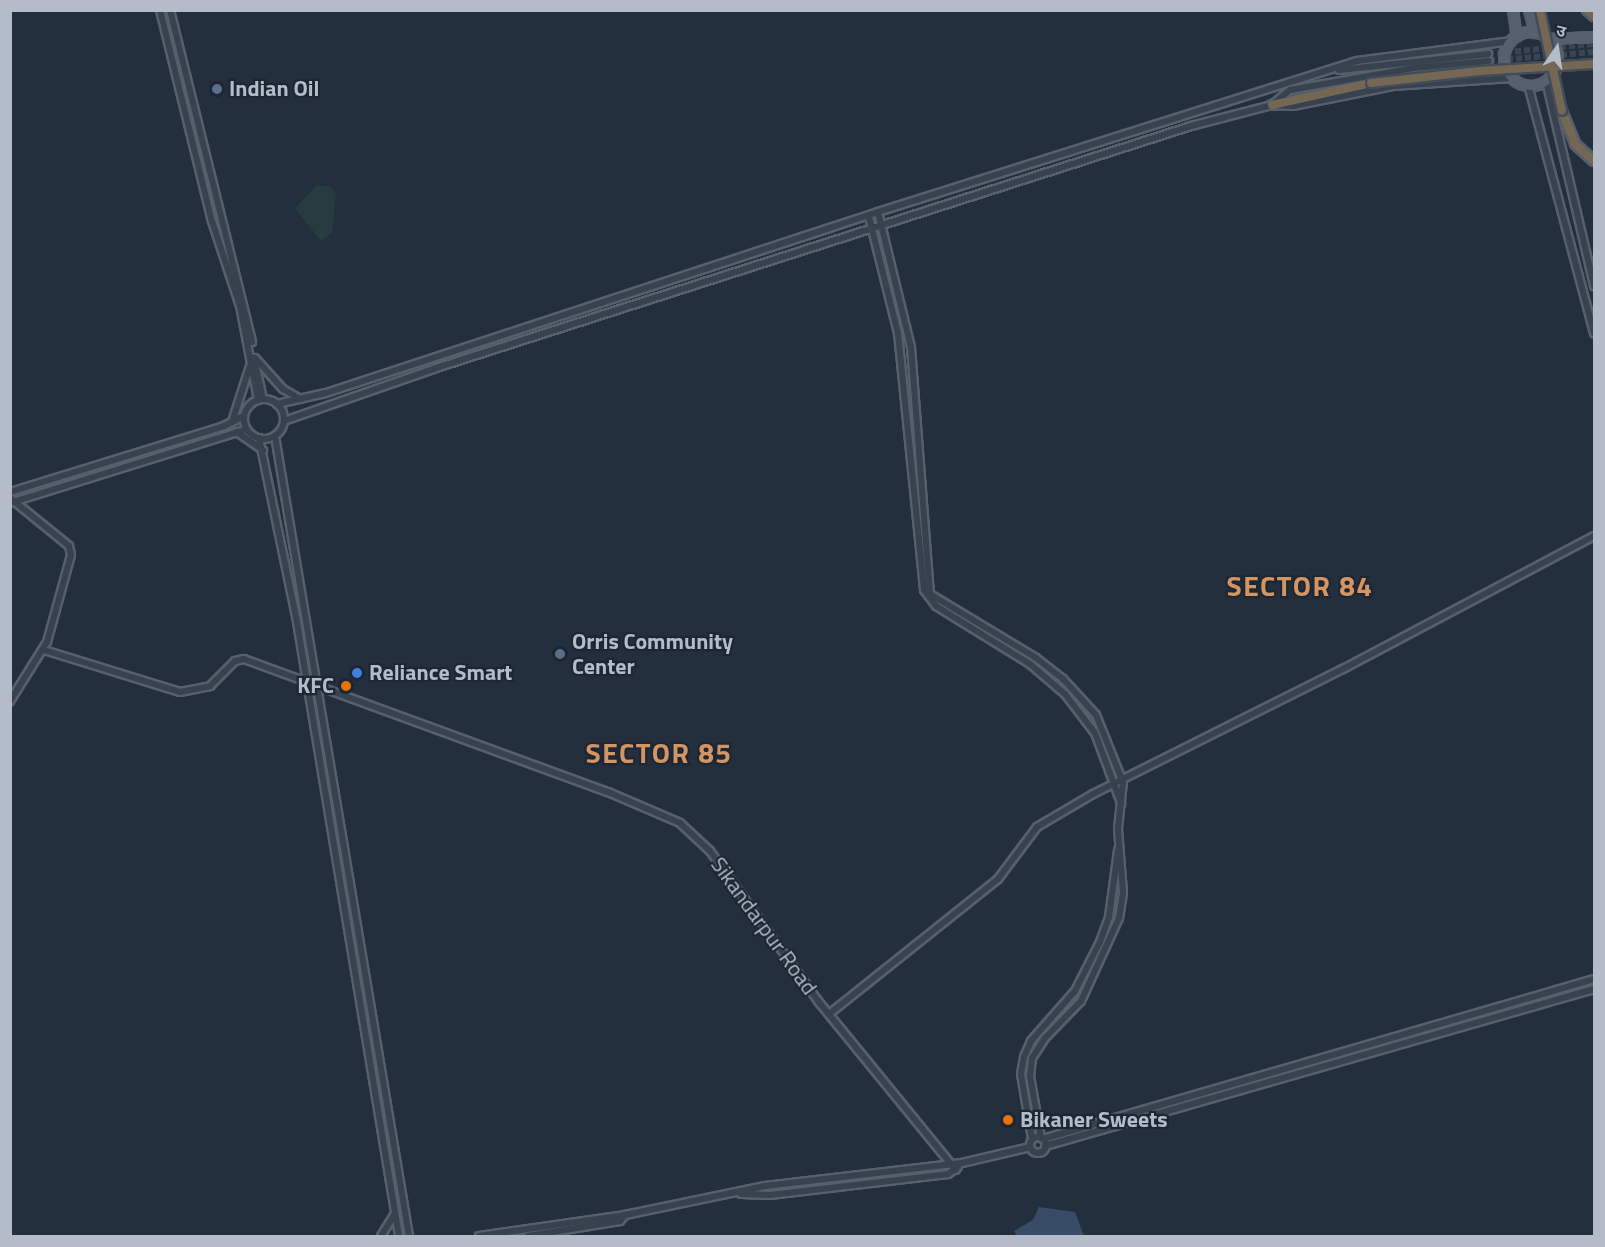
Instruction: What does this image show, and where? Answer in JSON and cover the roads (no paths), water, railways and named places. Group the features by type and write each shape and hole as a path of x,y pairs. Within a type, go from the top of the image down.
{"highway":[{"path":"1540,10 1568,130 1578,149 1594,160"},
{"path":"1587,10 1594,16"},
{"path":"1272,105 1371,83 1479,71 1594,63"}],"main road":[{"path":"1513,10 1514,39 1505,62 1512,78 1528,85 1546,81 1557,66 1557,51 1549,39"},
{"path":"1529,10 1534,33"},
{"path":"1514,39 1534,33 1549,39 1594,37"},
{"path":"1557,66 1594,63"}],"street":[{"path":"160,10 212,221 240,306 253,359 242,401 232,422"},
{"path":"170,10 243,295 260,400"},
{"path":"260,400 277,404 300,399 869,217 878,212 1329,70 1387,55 1514,39"},
{"path":"1272,105 1290,90 1489,57 1329,70"},
{"path":"409,1236 275,436 284,422 585,320 1148,138 1272,105 1293,106 1414,83 1512,78"},
{"path":"1546,81 1594,286"},
{"path":"1528,85 1594,333"},
{"path":"878,212 879,224 911,347 930,594 1030,654 1063,680 1096,715 1123,782 1118,849 1109,917 1096,951 1075,991 1031,1041 1024,1056 1021,1074 1032,1139 1030,1147"},
{"path":"869,217 898,333 924,590 936,606 1030,664 1065,694 1095,733 1121,803"},
{"path":"581,309 585,320"},
{"path":"253,359 283,389 300,399"},
{"path":"10,492 232,422 244,416 260,400"},
{"path":"277,404 284,422"},
{"path":"244,416 247,429 259,438 263,451 306,683 399,1236"},
{"path":"12,501 247,429"},
{"path":"237,432 263,451"},
{"path":"259,438 275,436"},
{"path":"10,701 44,650 55,625 70,550 12,501"},
{"path":"829,1014 998,879 1038,827 1594,536"},
{"name":"Sikandarpur Road","path":"44,650 180,692 210,686 238,659 522,761 680,823 710,851 829,1014 956,1170"},
{"path":"1045,1146 1030,1076 1032,1058 1045,1038 1081,1001 1108,949 1123,893 1118,849"},
{"path":"1032,1139 1594,979"},
{"path":"479,1236 625,1215 737,1194 765,1185 962,1163 1030,1147 1038,1152 1045,1146 1594,989"},
{"path":"376,1110 387,1107"},
{"path":"737,1194 770,1195 956,1170 962,1163"},
{"path":"381,1236 395,1214"},
{"path":"528,1236 620,1221 625,1215"}],"water":[{"path":"1039,1207 1075,1212 1084,1236 1017,1236 1014,1231 1033,1220"}],"tunnel":[{"path":"1488,54 1594,44"},
{"path":"1489,61 1594,52"}],"place":[{"name":"Indian Oil","path":"217,89"},
{"name":"Orris Community Center","path":"560,654"},
{"name":"Reliance Smart","path":"357,673"},
{"name":"KFC","path":"346,686"},
{"name":"Bikaner Sweets","path":"1008,1120"}],"district":[{"name":"SECTOR 84","path":"1300,586"},
{"name":"SECTOR 85","path":"659,753"}]}
